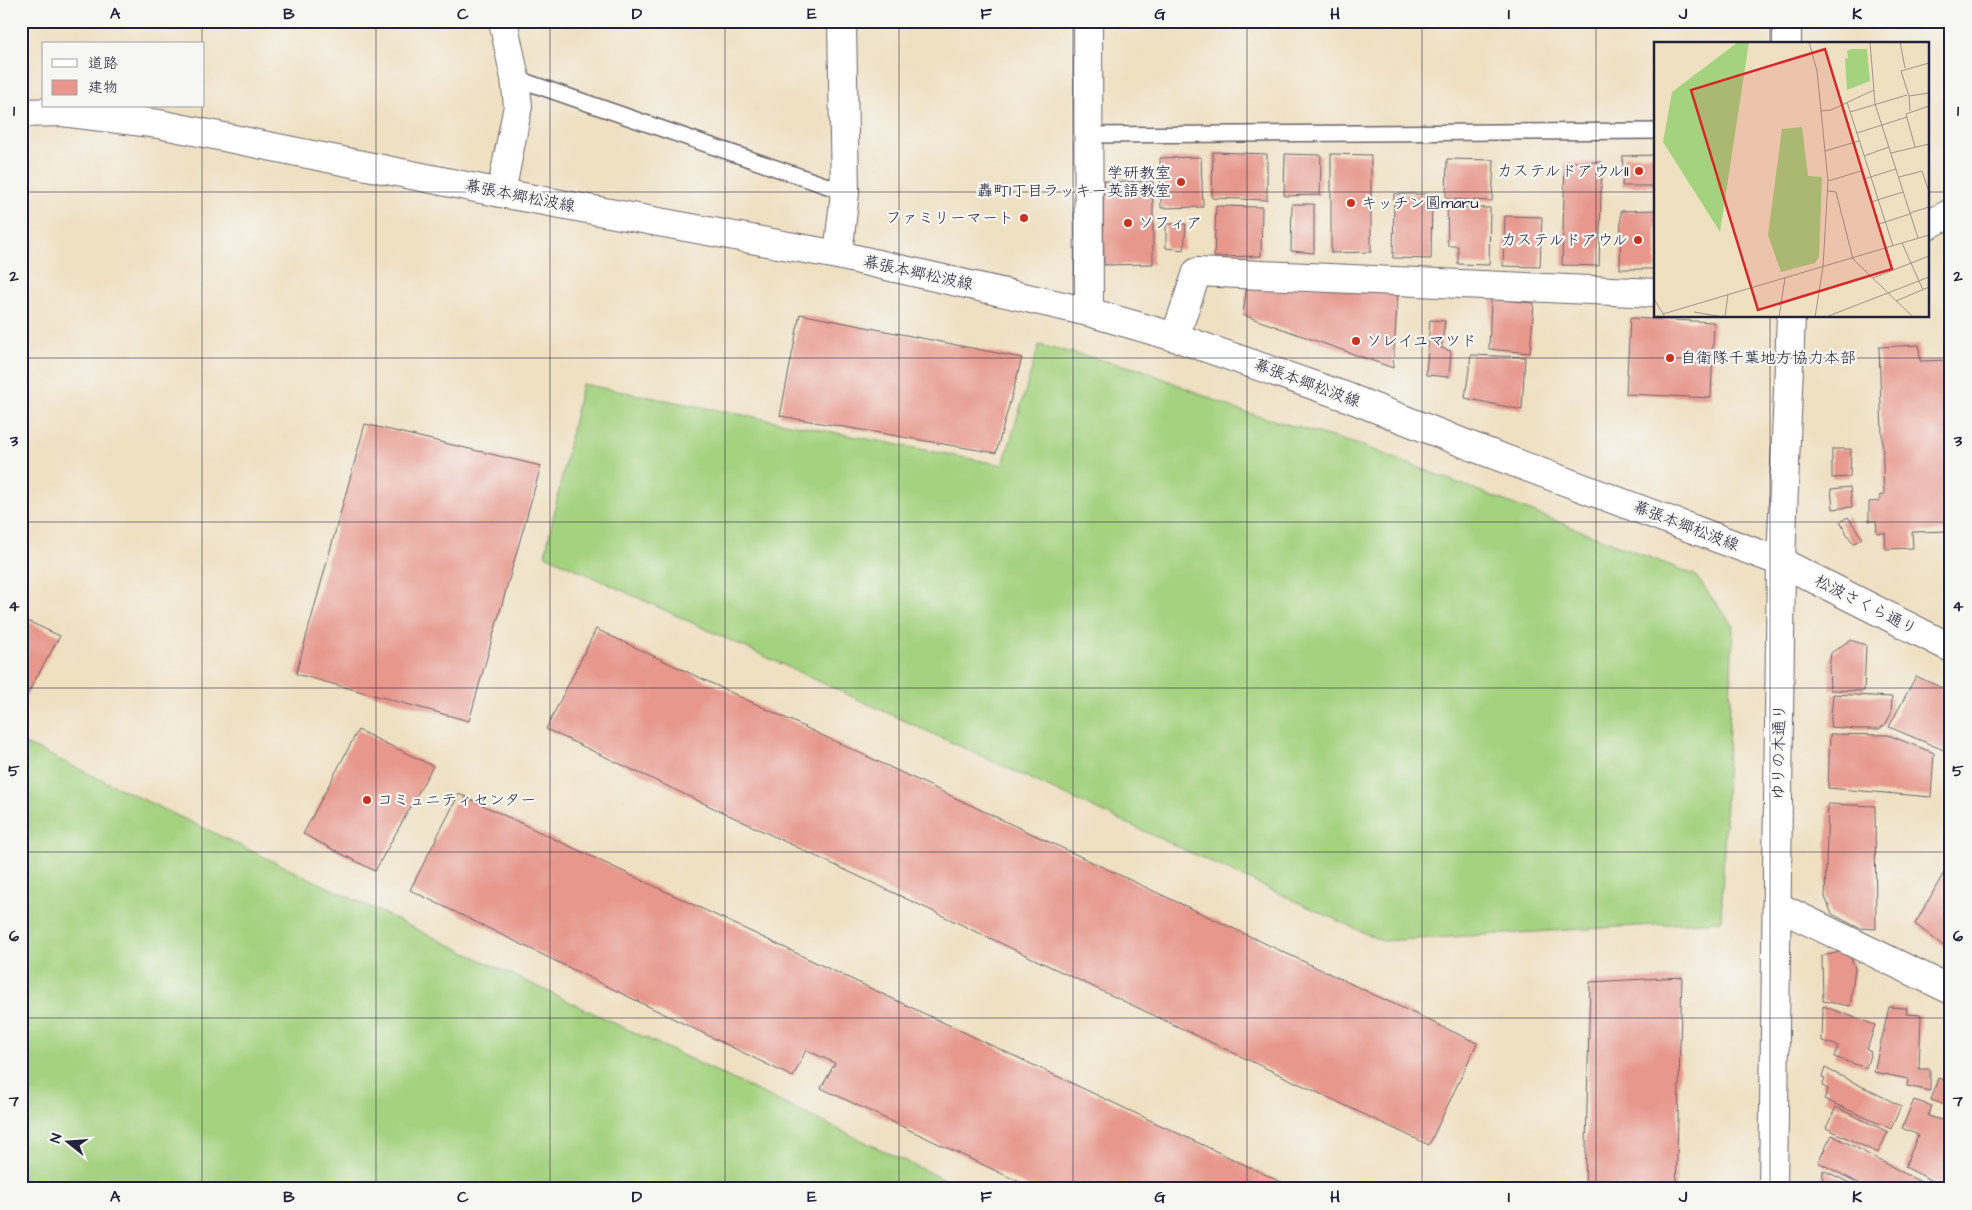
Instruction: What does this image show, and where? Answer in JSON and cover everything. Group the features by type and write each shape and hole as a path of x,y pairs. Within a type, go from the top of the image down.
{"street":[{"path":"501,193 518,106 515,78 503,21"},
{"path":"838,255 844,192 842,21"},
{"path":"1088,21 1089,312"},
{"path":"1787,21 1787,42"},
{"name":"幕張本郷松波線","path":"21,113 62,112 159,124 501,193 838,255 1089,312 1175,337 1347,397 1481,450 1781,562"},
{"path":"1930,224 1951,213"},
{"path":"1175,337 1197,272 1654,293"},
{"name":"ゆりの木通り","path":"1773,1189 1781,562 1791,318"},
{"name":"松波さくら通り","path":"1781,562 1951,648"},
{"path":"1777,906 1951,990"}],"lane":[{"path":"515,78 844,192"},
{"path":"1087,135 1654,131"}],"green space":[{"path":"1039,345 1143,370 1238,410 1366,447 1695,575 1733,626 1721,921 1382,941 545,555 582,384 1003,465"},
{"path":"21,742 39,750 964,1189 21,1189"}],"building":[{"path":"1213,152 1267,154 1267,200 1212,198"},
{"path":"1285,154 1321,155 1320,195 1284,196"},
{"name":"キッチン圓maru","path":"1331,154 1371,155 1371,252 1331,253"},
{"name":"カステルドアウルII","path":"1654,155 1654,186 1622,186 1623,156"},
{"name":"学研教室 轟町1丁目ラッキー英語教室","path":"1201,157 1203,207 1161,208 1160,158"},
{"path":"1447,159 1494,160 1492,201 1446,199"},
{"path":"1565,162 1602,162 1599,266 1562,265"},
{"name":"ソフィア","path":"1103,181 1153,182 1153,264 1104,265"},
{"path":"1394,194 1432,194 1431,259 1393,258"},
{"path":"1292,204 1314,204 1314,253 1291,251"},
{"path":"1216,206 1262,207 1261,256 1214,257"},
{"path":"1447,207 1490,208 1489,265 1458,264 1458,246 1448,246"},
{"name":"カステルドアウル","path":"1654,210 1654,269 1620,269 1621,211"},
{"path":"1505,216 1542,217 1540,267 1503,266"},
{"path":"1166,224 1186,224 1184,250 1166,248"},
{"name":"ソレイユマツド","path":"1247,284 1398,288 1393,368 1243,315"},
{"path":"1491,299 1534,303 1530,353 1489,349"},
{"path":"800,314 1022,358 996,453 780,416"},
{"name":"自衛隊千葉地方協力本部","path":"1630,318 1714,322 1711,398 1626,394"},
{"path":"1430,320 1445,321 1441,348 1451,351 1449,377 1426,375"},
{"path":"1919,345 1920,361 1951,360 1951,531 1912,532 1913,548 1886,549 1885,533 1877,533 1876,521 1869,521 1869,502 1880,501 1880,495 1884,495 1879,347"},
{"path":"1471,355 1525,357 1522,410 1465,398"},
{"path":"365,424 541,466 469,721 296,674"},
{"path":"1832,449 1851,449 1850,477 1832,478"},
{"path":"1850,487 1852,507 1833,509 1831,489"},
{"path":"1848,517 1862,538 1853,544 1840,522"},
{"path":"21,618 60,636 21,705"},
{"path":"596,629 1477,1043 1429,1145 546,729"},
{"path":"1850,640 1866,645 1864,691 1830,690 1829,668 1831,653"},
{"path":"1916,676 1951,692 1951,739 1946,751 1889,727"},
{"path":"1833,694 1892,697 1891,714 1886,724 1879,729 1830,727"},
{"name":"コミュニティセンター","path":"358,730 433,766 375,871 303,834"},
{"path":"1830,734 1888,735 1934,753 1931,797 1828,788"},
{"path":"459,794 1296,1189 1034,1189 821,1088 835,1063 806,1050 793,1077 410,890"},
{"path":"1828,804 1875,806 1876,929 1859,928 1832,914 1825,897"},
{"path":"1951,860 1951,952 1915,924"},
{"path":"1840,952 1851,958 1855,968 1850,1006 1823,1001 1822,956"},
{"path":"1682,977 1676,1189 1585,1189 1590,982"},
{"path":"1823,1006 1875,1025 1867,1050 1871,1052 1866,1068 1834,1057 1838,1046 1822,1041"},
{"path":"1889,1007 1907,1008 1906,1014 1921,1015 1919,1069 1930,1069 1930,1091 1907,1086 1908,1079 1874,1072"},
{"path":"1825,1068 1901,1106 1891,1129 1824,1099 1828,1089 1822,1086 1825,1078 1822,1077"},
{"path":"1951,1070 1951,1107 1931,1100 1938,1078 1947,1081"},
{"path":"1914,1100 1932,1106 1928,1116 1951,1123 1951,1158 1941,1185 1905,1167 1918,1135 1902,1128"},
{"path":"1836,1107 1888,1132 1878,1153 1826,1128"},
{"path":"1832,1135 1934,1189 1870,1189 1818,1162"},
{"path":"1823,1170 1862,1189 1822,1189"}],"place":[{"name":"カステルドアウルII","path":"1639,171"},
{"name":"学研教室 轟町1丁目ラッキー英語教室","path":"1181,182"},
{"name":"キッチン圓maru","path":"1351,203"},
{"name":"ファミリーマート","path":"1024,218"},
{"name":"ソフィア","path":"1128,223"},
{"name":"カステルドアウル","path":"1638,240"},
{"name":"ソレイユマツド","path":"1356,341"},
{"name":"自衛隊千葉地方協力本部","path":"1670,358"},
{"name":"コミュニティセンター","path":"367,800"}]}
